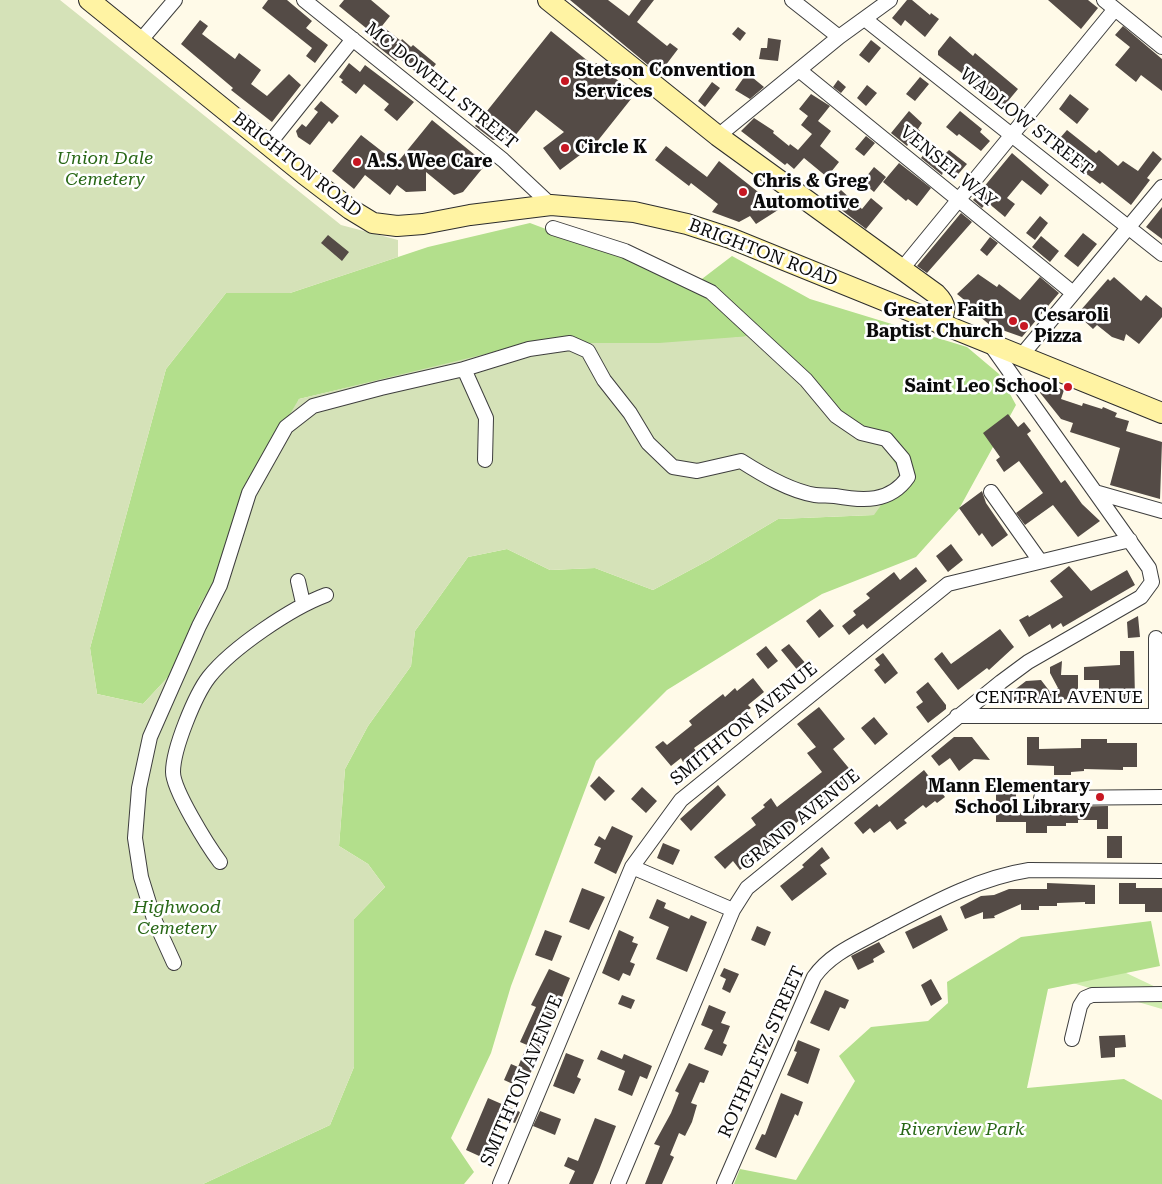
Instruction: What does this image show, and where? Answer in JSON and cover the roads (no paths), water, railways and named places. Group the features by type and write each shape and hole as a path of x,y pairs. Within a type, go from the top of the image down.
{"street":[{"name":"BRIGHTON ROAD","path":"89,0 350,210 373,222 397,226 424,224 470,215 551,205 634,212 686,224 730,238 1162,414"},
{"path":"141,40 175,0"},
{"name":"MC DOWELL STREET","path":"304,0 503,160 551,205"},
{"path":"548,0 718,136 945,303 946,309 940,324"},
{"path":"792,0 838,38"},
{"path":"718,136 838,38 866,20 890,0"},
{"path":"901,270 1012,134 1109,4 1162,47"},
{"name":"WADLOW STREET","path":"866,20 1162,254"},
{"path":"269,144 353,39"},
{"name":"VENSEL WAY","path":"799,70 1073,294"},
{"path":"1021,356 1162,187"},
{"path":"174,963 154,919 141,877 135,838 139,788 150,738 199,626 220,585 250,493 286,427 314,406 382,388 464,370 529,349 570,343 588,351 604,380 630,413 648,443 673,467 698,471 741,461 760,473 790,487 815,495 852,500 884,497 900,488 908,477 903,459 886,439 861,432 836,416 806,380 711,292 624,251 552,228"},
{"path":"990,344 1130,540"},
{"path":"464,370 486,418 485,460"},
{"path":"990,492 1040,561"},
{"path":"1095,492 1162,511"},
{"name":"SMITHTON AVENUE","path":"500,1184 632,866 670,812 686,794 942,588 954,582 1130,540"},
{"name":"GRAND AVENUE","path":"618,1184 733,910 743,893 756,878 957,716 1028,662 1141,597 1152,582 1152,575 1130,540"},
{"path":"298,581 303,604"},
{"path":"220,862 205,841 173,774 176,752 190,714 208,677 242,646 280,624 303,604 326,595"},
{"path":"1156,638 1159,716"},
{"name":"CENTRAL AVENUE","path":"957,716 1159,716"},
{"path":"1040,798 1162,797"},
{"path":"632,866 733,910"},
{"name":"ROTHPLETZ STREET","path":"724,1184 814,976 834,956 949,895 1014,872 1029,870 1162,871"},
{"path":"1072,1039 1082,1002 1092,995 1162,994"}],"place":[{"name":"Stetson Convention Services","path":"565,81"},
{"name":"Circle K","path":"565,148"},
{"name":"A.S. Wee Care","path":"357,162"},
{"name":"Chris & Greg Automotive","path":"743,192"},
{"name":"Greater Faith Baptist Church","path":"1013,321"},
{"name":"Cesaroli Pizza","path":"1024,326"},
{"name":"Saint Leo School","path":"1068,387"},
{"name":"Mann Elementary School Library","path":"1100,797"}],"park label":[{"name":"Union Dale Cemetery","path":"105,169"},
{"name":"Highwood Cemetery","path":"177,918"},
{"name":"Riverview Park","path":"962,1130"}]}
